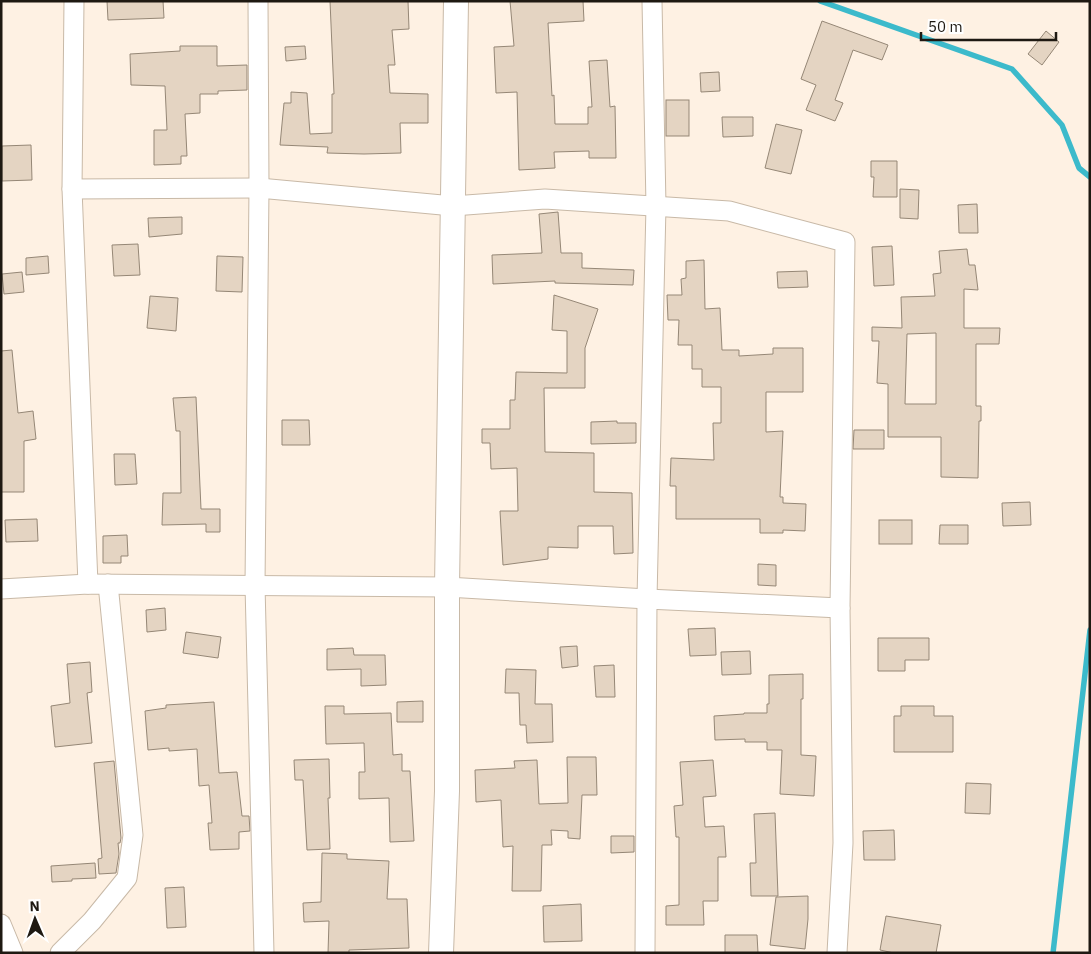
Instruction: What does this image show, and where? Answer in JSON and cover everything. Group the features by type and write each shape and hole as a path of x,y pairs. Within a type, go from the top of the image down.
{"street":[{"path":"74,1 72,189 88,584"},
{"path":"258,1 259,188 255,585 264,953"},
{"path":"441,953 446,792 447,587 456,1"},
{"path":"644,953 647,599 656,206 652,1"},
{"path":"72,189 259,188 453,206 546,199 729,211 845,242 840,608 842,843 837,953"},
{"path":"1,589 88,584 447,587 840,608"},
{"path":"60,953 92,921 127,878 133,835 108,584"},
{"path":"1,924 13,953"}],"building":[{"path":"107,1 163,1 164,18 108,20"},
{"path":"330,1 408,1 409,29 392,30 395,65 388,65 390,93 428,94 428,123 400,123 401,153 327,153 328,147 280,145 284,103 291,103 291,92 307,93 310,134 332,133 332,94 334,94"},
{"path":"510,1 583,1 584,21 548,23 555,124 588,124 588,107 592,107 589,61 607,60 610,107 615,106 616,158 589,158 589,151 554,152 555,168 519,170 517,92 496,93 494,47 514,46"},
{"path":"822,21 888,45 882,60 853,50 835,100 843,103 835,121 806,110 816,85 801,79"},
{"path":"1046,31 1059,42 1042,65 1028,54"},
{"path":"180,46 217,46 217,66 247,65 247,90 218,91 218,94 200,94 200,113 185,114 187,156 181,156 181,164 154,165 154,130 167,130 165,86 131,85 130,54 180,51"},
{"path":"305,46 306,59 286,61 285,47"},
{"path":"719,72 720,91 701,92 700,73"},
{"path":"666,100 689,100 689,136 666,136"},
{"path":"722,117 753,117 753,136 723,137"},
{"path":"776,124 802,130 791,174 765,168"},
{"path":"31,145 32,180 2,181 2,146"},
{"path":"871,161 897,161 897,197 873,197 874,177 871,177"},
{"path":"900,189 919,190 918,219 900,218"},
{"path":"977,204 978,233 959,233 958,205"},
{"path":"558,212 561,253 582,253 582,268 634,270 633,285 555,283 555,281 493,284 492,255 542,253 539,214"},
{"path":"182,217 182,234 149,237 148,218"},
{"path":"138,244 140,275 114,276 112,245"},
{"path":"892,246 894,285 874,286 872,247"},
{"path":"967,249 969,265 975,265 978,290 964,289 964,328 1000,328 999,344 976,344 976,406 981,406 978,478 941,477 941,437 888,437 888,384 877,383 879,341 872,341 872,327 902,328 901,297 935,296 933,274 941,273 939,251","holes":["936,333 936,404 905,404 907,334"]},
{"path":"48,256 49,273 26,275 26,258"},
{"path":"217,256 243,257 242,292 216,291"},
{"path":"704,260 705,309 720,308 722,350 739,350 739,356 773,354 773,348 803,348 803,392 766,392 766,432 783,431 780,497 783,497 783,503 806,504 805,531 783,530 783,533 760,533 760,519 676,519 676,486 670,486 671,458 714,460 713,423 721,423 721,387 702,387 702,369 692,369 692,345 678,345 679,320 668,320 667,295 682,295 681,279 686,278 686,261"},
{"path":"807,271 808,287 778,288 777,272"},
{"path":"22,272 24,292 4,294 2,274"},
{"path":"554,295 598,309 585,348 585,388 544,388 545,452 594,453 594,492 632,493 633,553 614,554 613,526 578,526 578,548 548,547 548,559 503,565 500,511 518,511 517,468 491,469 490,443 482,443 482,429 510,429 510,400 515,400 516,372 567,373 567,331 552,330"},
{"path":"150,296 178,298 176,331 147,328"},
{"path":"12,350 18,413 33,411 36,439 24,441 24,492 1,492 1,351"},
{"path":"196,397 201,509 220,509 220,532 206,532 206,524 162,525 163,493 181,493 180,431 176,431 173,398"},
{"path":"282,420 309,420 310,445 282,445"},
{"path":"617,421 617,423 636,423 636,443 591,444 591,422"},
{"path":"854,430 884,430 884,449 853,449"},
{"path":"114,454 135,454 137,484 115,485"},
{"path":"1030,502 1031,525 1003,526 1002,503"},
{"path":"37,519 38,541 6,542 5,520"},
{"path":"879,520 912,520 912,544 879,544"},
{"path":"940,525 968,525 968,544 939,544"},
{"path":"127,535 128,556 121,556 121,563 103,563 103,536"},
{"path":"758,564 776,565 776,586 758,585"},
{"path":"165,608 166,630 147,632 146,610"},
{"path":"715,628 716,655 690,656 688,629"},
{"path":"186,632 221,637 218,658 183,653"},
{"path":"878,638 929,638 929,660 905,660 905,671 878,671"},
{"path":"577,646 578,666 562,668 560,647"},
{"path":"353,648 354,655 385,655 386,685 361,686 361,669 327,670 327,649"},
{"path":"750,651 751,674 722,675 721,652"},
{"path":"90,662 92,692 87,693 92,743 55,747 51,706 70,703 67,664"},
{"path":"614,665 615,697 596,697 594,666"},
{"path":"506,669 536,670 535,704 552,704 553,742 527,743 526,725 520,725 519,693 505,693"},
{"path":"803,674 801,755 816,756 814,796 780,794 782,750 767,750 767,742 745,742 745,739 715,740 714,716 767,713 767,704 769,704 769,675"},
{"path":"423,701 423,722 397,722 397,702"},
{"path":"214,702 219,773 237,772 242,816 249,816 250,831 239,832 239,849 210,850 208,823 212,823 209,785 199,786 197,749 169,751 169,748 148,750 145,711 166,708 166,705"},
{"path":"325,706 344,706 344,714 391,713 393,755 402,754 402,771 410,771 414,841 390,842 389,798 359,799 359,772 365,772 364,743 326,744"},
{"path":"901,706 934,706 934,716 953,716 953,752 894,752 894,716 901,716"},
{"path":"567,757 596,757 597,795 582,795 580,839 568,838 568,831 551,830 552,845 542,845 541,891 512,891 513,846 503,847 501,800 476,802 475,770 515,768 514,761 537,760 539,804 568,803"},
{"path":"329,759 330,849 307,850 303,780 295,780 294,760"},
{"path":"713,760 716,796 703,797 705,827 724,826 726,857 718,857 718,901 703,901 704,925 666,925 666,906 679,905 679,837 676,837 674,806 683,805 680,762"},
{"path":"114,761 121,838 120,843 118,843 119,854 116,873 99,874 98,859 102,858 94,763"},
{"path":"966,783 991,784 990,814 965,813"},
{"path":"775,813 778,896 751,896 750,863 756,863 754,814"},
{"path":"894,830 895,860 864,860 863,831"},
{"path":"611,836 634,836 634,852 611,853"},
{"path":"322,853 347,854 347,859 389,861 387,899 407,899 409,948 349,950 349,953 328,953 329,921 304,922 303,903 321,902"},
{"path":"95,863 96,878 52,882 51,866"},
{"path":"184,887 186,927 167,928 165,888"},
{"path":"808,896 805,949 770,945 776,897"},
{"path":"581,904 582,941 544,942 543,906"},
{"path":"886,916 941,925 936,953 894,953 880,950"},
{"path":"725,935 757,935 758,953 725,953"}],"waterway":[{"path":"820,1 1012,69 1062,125 1079,168 1090,177"},
{"path":"1053,953 1090,630"}]}
